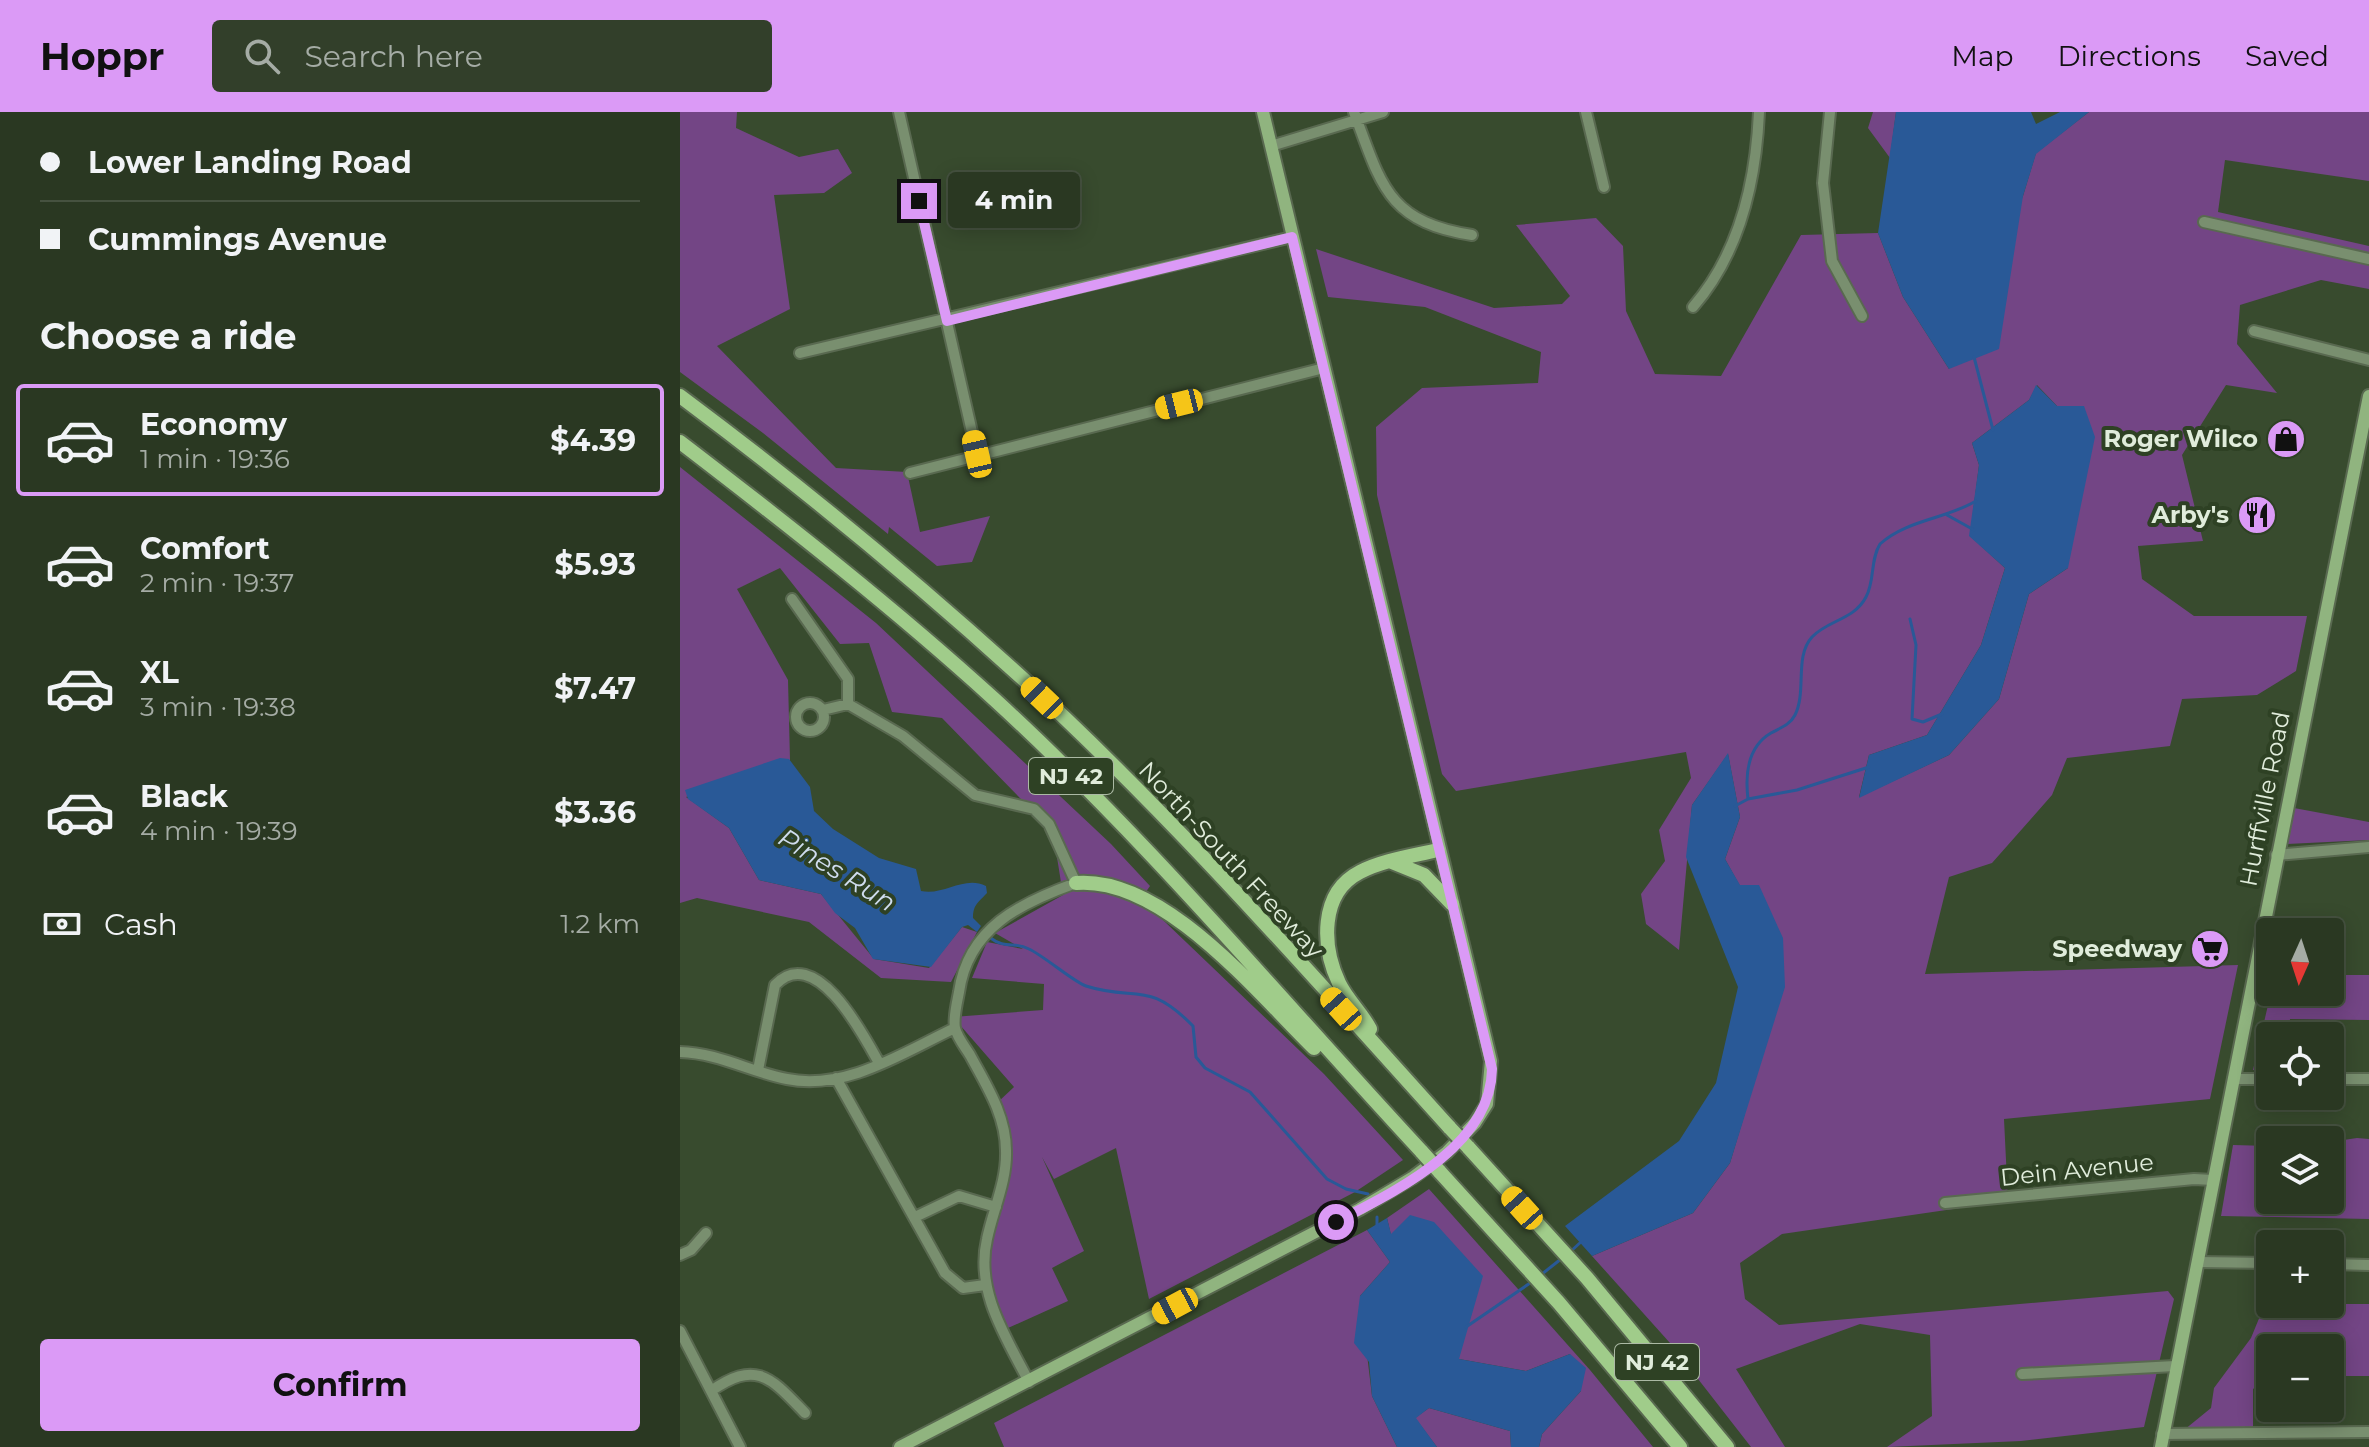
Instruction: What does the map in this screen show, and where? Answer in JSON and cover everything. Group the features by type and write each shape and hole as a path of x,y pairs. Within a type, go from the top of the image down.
{"highway":[{"name":"North-South Freeway","path":"680,396 880,553 1022,678 1186,839 1587,1278 1727,1447"},
{"name":"NJ 42","path":"680,442 853,580 994,699 1135,839 1559,1303 1680,1447"},
{"path":"1380,1052 1368,1024 1338,980 1329,952 1327,930 1333,900 1347,881 1363,871 1438,850"},
{"path":"1391,862 1424,875 1452,904"},
{"path":"1076,883 1121,887 1170,912 1314,1048 1363,1089"}],"main road":[{"path":"900,1447 1360,1209 1438,1159 1475,1123 1487,1104 1492,1069 1263,112"},
{"name":"Hurffville Road","path":"2162,1441 2369,396"}],"street":[{"path":"899,112 977,454"},
{"path":"1271,146 1355,116 1383,112"},
{"path":"1586,112 1604,187"},
{"path":"1693,307 1709,289 1749,198 1759,112"},
{"path":"1830,112 1823,183 1830,248 1847,295 1862,316"},
{"path":"1355,116 1378,178 1394,201 1422,223 1472,235"},
{"path":"2204,222 2369,259"},
{"path":"800,353 947,321 1292,237"},
{"path":"2254,331 2369,360"},
{"path":"910,473 1324,368"},
{"path":"792,599 848,679 848,704"},
{"path":"823,710 848,704 903,736 975,795 1034,809 1049,824 1076,883 1037,897 989,928 961,979 955,1028 1005,1129 1006,1166 983,1264 985,1285 1029,1382"},
{"path":"2276,855 2369,847"},
{"path":"758,1070 775,985 785,975 796,971 823,984 860,1029 879,1063"},
{"path":"680,1052 715,1056 789,1079 836,1078 879,1063 955,1028"},
{"path":"836,1078 915,1217 930,1252 945,1273 963,1288 985,1285"},
{"path":"2233,1079 2256,1079"},
{"path":"2344,1079 2369,1079"},
{"name":"Dein Avenue","path":"1945,1203 2194,1179 2213,1180"},
{"path":"915,1217 959,1196 996,1207"},
{"path":"680,1255 691,1250 706,1233"},
{"path":"2197,1262 2256,1263"},
{"path":"2344,1264 2369,1265"},
{"path":"680,1331 684,1346 740,1447"},
{"path":"2022,1374 2175,1366"},
{"path":"711,1391 740,1374 757,1374 776,1383 805,1413"},
{"path":"2162,1441 2369,1432"}],"shaded area":[{"path":"680,112 737,112 736,128 799,157 838,149 852,173 824,193 774,195 790,309 717,346 836,468 907,472 920,532 990,516 972,562 937,566 889,527 888,534 763,433 680,372"},
{"path":"1873,112 1896,112 1890,158 1868,128"},
{"path":"2089,112 2369,112 2369,181 2225,160 2218,212 2369,246 2369,289 2321,280 2240,305 2237,344 2277,393 2226,385 2182,455 2203,541 2138,546 2142,579 2194,616 2307,616 2296,671 2257,695 2182,699 2170,746 2067,758 2052,795 1992,863 1949,877 1925,974 2238,965 2210,1099 2004,1119 2008,1201 1782,1234 1740,1263 1745,1299 1779,1325 2168,1291 2174,1299 2144,1427 2021,1441 1887,1447 1932,1416 1930,1335 1860,1324 1736,1369 1785,1447 1751,1447 1670,1343 1592,1256 1693,1213 1730,1163 1745,1113 1740,886 1725,859 1740,817 1728,754 1692,805 1679,950 1646,924 1641,894 1665,861 1659,830 1691,778 1686,752 1456,791 1442,774 1377,495 1376,427 1422,388 1538,383 1541,352 1425,307 1328,297 1316,249 1494,308 1562,304 1570,296 1516,225 1596,218 1623,246 1626,311 1655,374 1721,376 1801,235 1878,233 1903,297 1949,369 2023,196 2036,153","holes":["2037,385 2057,406 2068,568 2029,594 1999,699 1949,755 1859,797 1869,755 1927,735 1981,645 2005,568 1970,536 1979,465 1972,443 2029,400"]},
{"path":"680,467 876,623 1111,844 1150,886 1141,899 1324,1074 1403,1160 1355,1192 1149,1299 1116,1148 1054,1179 1042,1157 1084,1251 1052,1268 1068,1301 1008,1328 1001,1326 983,1264 1006,1166 997,1103 1014,1087 953,1017 1043,1010 1044,984 972,978 987,942 1023,949 995,933 1063,895 1053,832 942,718 892,712 869,643 840,644 780,568 737,589 788,680 790,760 686,797 729,828 759,880 821,894 874,959 929,968 962,927 977,932 951,982 881,978 809,922 697,898 680,903"},
{"path":"2294,808 2369,822 2369,840 2287,844"},
{"path":"2344,975 2369,975 2369,1020 2290,1019 2290,1022 2264,1022 2268,1006 2344,1006"},
{"path":"2369,1139 2369,1219 2221,1216 2233,1145 2256,1146 2256,1214 2344,1214 2344,1140"},
{"path":"1429,1189 1590,1370 1653,1447 1539,1447 1542,1434 1581,1391 1570,1354 1526,1371 1459,1359 1391,1235 1387,1218"},
{"path":"1367,1230 1390,1262 1360,1296 1372,1396 1397,1447 1004,1447 994,1423"},
{"path":"2344,1304 2369,1304 2369,1376 2344,1376 2344,1334 2256,1334 2253,1437 2184,1430 2211,1408 2214,1388 2251,1338 2259,1318 2344,1318"},
{"path":"1429,1408 1510,1431 1511,1447 1437,1447 1415,1418"}],"water":[{"path":"1896,112 2031,112 2036,124 2060,112 2089,112 2036,154 2023,196 1999,349 1949,369 1903,297 1878,233"},
{"path":"2036,385 2057,406 2084,406 2095,437 2068,568 2029,594 1999,699 1949,755 1859,798 1869,755 1927,735 1981,645 2005,568 1969,536 1979,465 1972,443 2029,400"},
{"path":"1728,753 1740,817 1725,859 1740,885 1759,885 1783,938 1785,987 1730,1163 1693,1213 1592,1256 1565,1226 1679,1141 1716,1083 1738,987 1686,857 1692,805"},
{"path":"780,758 789,759 810,787 814,811 833,829 879,858 916,869 921,891 938,891 970,883 986,886 987,893 973,913 973,918 981,926 977,932 968,925 962,927 931,967 873,959 855,928 835,913 821,894 759,880 729,828 688,799 685,790"},
{"path":"1410,1215 1434,1222 1483,1276 1459,1359 1526,1371 1570,1354 1586,1368 1581,1391 1542,1434 1539,1447 1511,1447 1510,1431 1429,1408 1416,1418 1437,1447 1397,1447 1372,1396 1369,1362 1354,1343 1360,1296 1390,1262 1367,1230 1387,1218 1391,1234"}],"waterway":[{"path":"1974,357 1993,430"},
{"path":"1748,799 1747,780 1752,753 1763,739 1788,724 1795,715 1800,696 1803,654 1807,645 1818,631 1861,605 1869,591 1880,544 1902,530 1976,501"},
{"path":"1947,515 1974,530"},
{"path":"1910,619 1916,645 1912,719 1923,722 1942,714"},
{"path":"1735,806 1748,799 1797,790 1869,767"},
{"name":"Pines Run","path":"989,937 1000,943 1029,949 1086,986 1141,994 1164,1002 1193,1026 1196,1057 1205,1068 1250,1092 1327,1179 1346,1189 1368,1194"},
{"name":"Pines Run","path":"1377,1217 1377,1227"},
{"path":"1570,1252 1582,1241"},
{"path":"1542,1274 1561,1259"},
{"path":"1466,1327 1533,1281"}],"place":[{"name":"Roger Wilco","path":"2286,439"},
{"name":"Arby's","path":"2257,515"},
{"name":"Speedway","path":"2210,949"}],"route":[{"path":"919,201 947,321 1292,237 1492,1069 1487,1104 1475,1123 1447,1152 1412,1178 1336,1222"}]}
